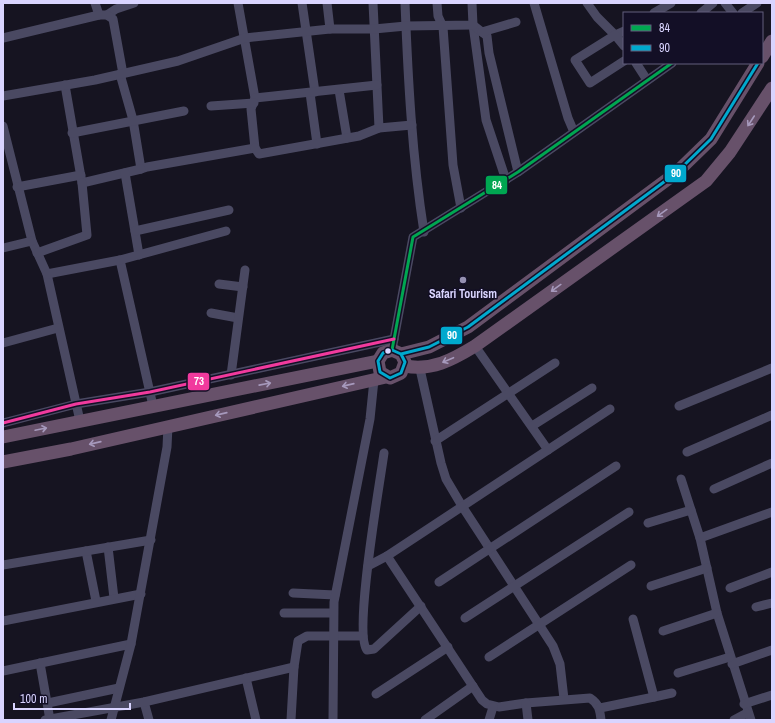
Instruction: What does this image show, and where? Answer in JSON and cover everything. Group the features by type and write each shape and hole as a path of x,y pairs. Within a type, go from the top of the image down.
{"highway":[{"path":"763,55 772,41"},
{"path":"380,378 378,361 383,353 398,353 429,347 468,327 676,173 711,139 757,64"},
{"path":"398,353 420,369 450,360 475,346 706,181 730,152 772,88"},
{"path":"3,462 71,449 380,378 398,376 398,353"},
{"path":"4,433 80,421 378,361"}],"street":[{"path":"95,3 103,15 113,19 122,74 133,120 141,169"},
{"path":"3,38 103,15 134,3"},
{"path":"238,3 245,38 254,101 251,108 255,148 259,154 359,136 379,128 412,125"},
{"path":"302,3 307,30 316,144"},
{"path":"327,3 330,29"},
{"path":"373,3 379,128"},
{"path":"405,3 412,125 418,190 424,232"},
{"path":"437,3 438,16 443,27 453,165 461,208"},
{"path":"472,3 473,25 486,120 506,180"},
{"path":"534,3 568,118 574,132"},
{"path":"587,3 596,17 623,45"},
{"path":"702,12 713,3"},
{"path":"725,3 731,12"},
{"path":"744,12 757,3"},
{"path":"656,12 668,4"},
{"path":"482,32 516,22"},
{"path":"3,96 122,74 178,61 245,38 307,30 473,25 487,36 491,60 518,172"},
{"path":"623,31 575,60 590,83 623,62"},
{"path":"637,64 647,80"},
{"path":"3,423 76,404 150,392 230,375 398,353 413,238 518,172 671,64"},
{"path":"37,252 87,235 81,179 65,85"},
{"path":"211,106 377,86"},
{"path":"339,90 347,138"},
{"path":"72,133 184,111"},
{"path":"3,126 17,187 32,242 47,274 80,421"},
{"path":"17,187 125,173 147,167 255,148"},
{"path":"125,173 139,255"},
{"path":"135,231 228,210"},
{"path":"47,274 120,260 226,231"},
{"path":"3,248 32,242"},
{"path":"120,260 153,406"},
{"path":"230,375 245,270"},
{"path":"219,284 242,287"},
{"path":"211,313 238,318"},
{"path":"3,343 58,328"},
{"path":"475,346 548,450"},
{"path":"436,441 555,363"},
{"path":"679,406 772,368"},
{"path":"420,369 446,479 462,506 539,623 557,655 564,699"},
{"path":"333,720 332,635 335,595 370,419 380,378"},
{"path":"532,426 592,388"},
{"path":"368,566 387,556 610,409"},
{"path":"687,452 772,415"},
{"path":"111,720 131,644 141,594 167,447 168,426"},
{"path":"384,453 368,566 363,636 365,648 367,650 372,650 421,606"},
{"path":"714,489 772,463"},
{"path":"438,582 616,466"},
{"path":"681,479 700,538 717,613 748,712"},
{"path":"648,523 691,510"},
{"path":"465,618 629,512"},
{"path":"700,538 772,512"},
{"path":"3,565 151,540"},
{"path":"108,547 114,598"},
{"path":"86,551 96,602"},
{"path":"387,556 482,700 493,707 564,699 590,698 596,702 600,708 601,720"},
{"path":"489,656 632,565"},
{"path":"651,586 707,568"},
{"path":"730,588 772,572"},
{"path":"292,593 335,595"},
{"path":"3,621 114,598 141,594"},
{"path":"756,607 772,603"},
{"path":"284,613 333,613"},
{"path":"663,631 717,613"},
{"path":"633,619 654,697"},
{"path":"291,720 294,667 298,641 302,637 332,635 363,636"},
{"path":"3,671 131,644"},
{"path":"376,694 448,647"},
{"path":"678,673 772,650"},
{"path":"40,663 48,703 49,720 144,702 294,667"},
{"path":"246,678 256,720"},
{"path":"425,720 473,686"},
{"path":"48,703 120,688"},
{"path":"600,708 672,693"},
{"path":"734,720 772,695"},
{"path":"144,702 149,720"},
{"path":"526,703 528,720"},
{"path":"489,720 493,707"}],"transit line":[{"name":"84","path":"392,350 413,237 518,172 671,64"},
{"name":"90","path":"401,354 429,347 468,327 676,173 711,139 757,64"},
{"name":"73","path":"3,423 76,404 150,392 394,339"},
{"name":"90","path":"392,350 401,354 405,362 401,373 390,378 380,372 378,361 383,353 392,350"}],"place":[{"name":"Safari Tourism","path":"463,280"}]}
